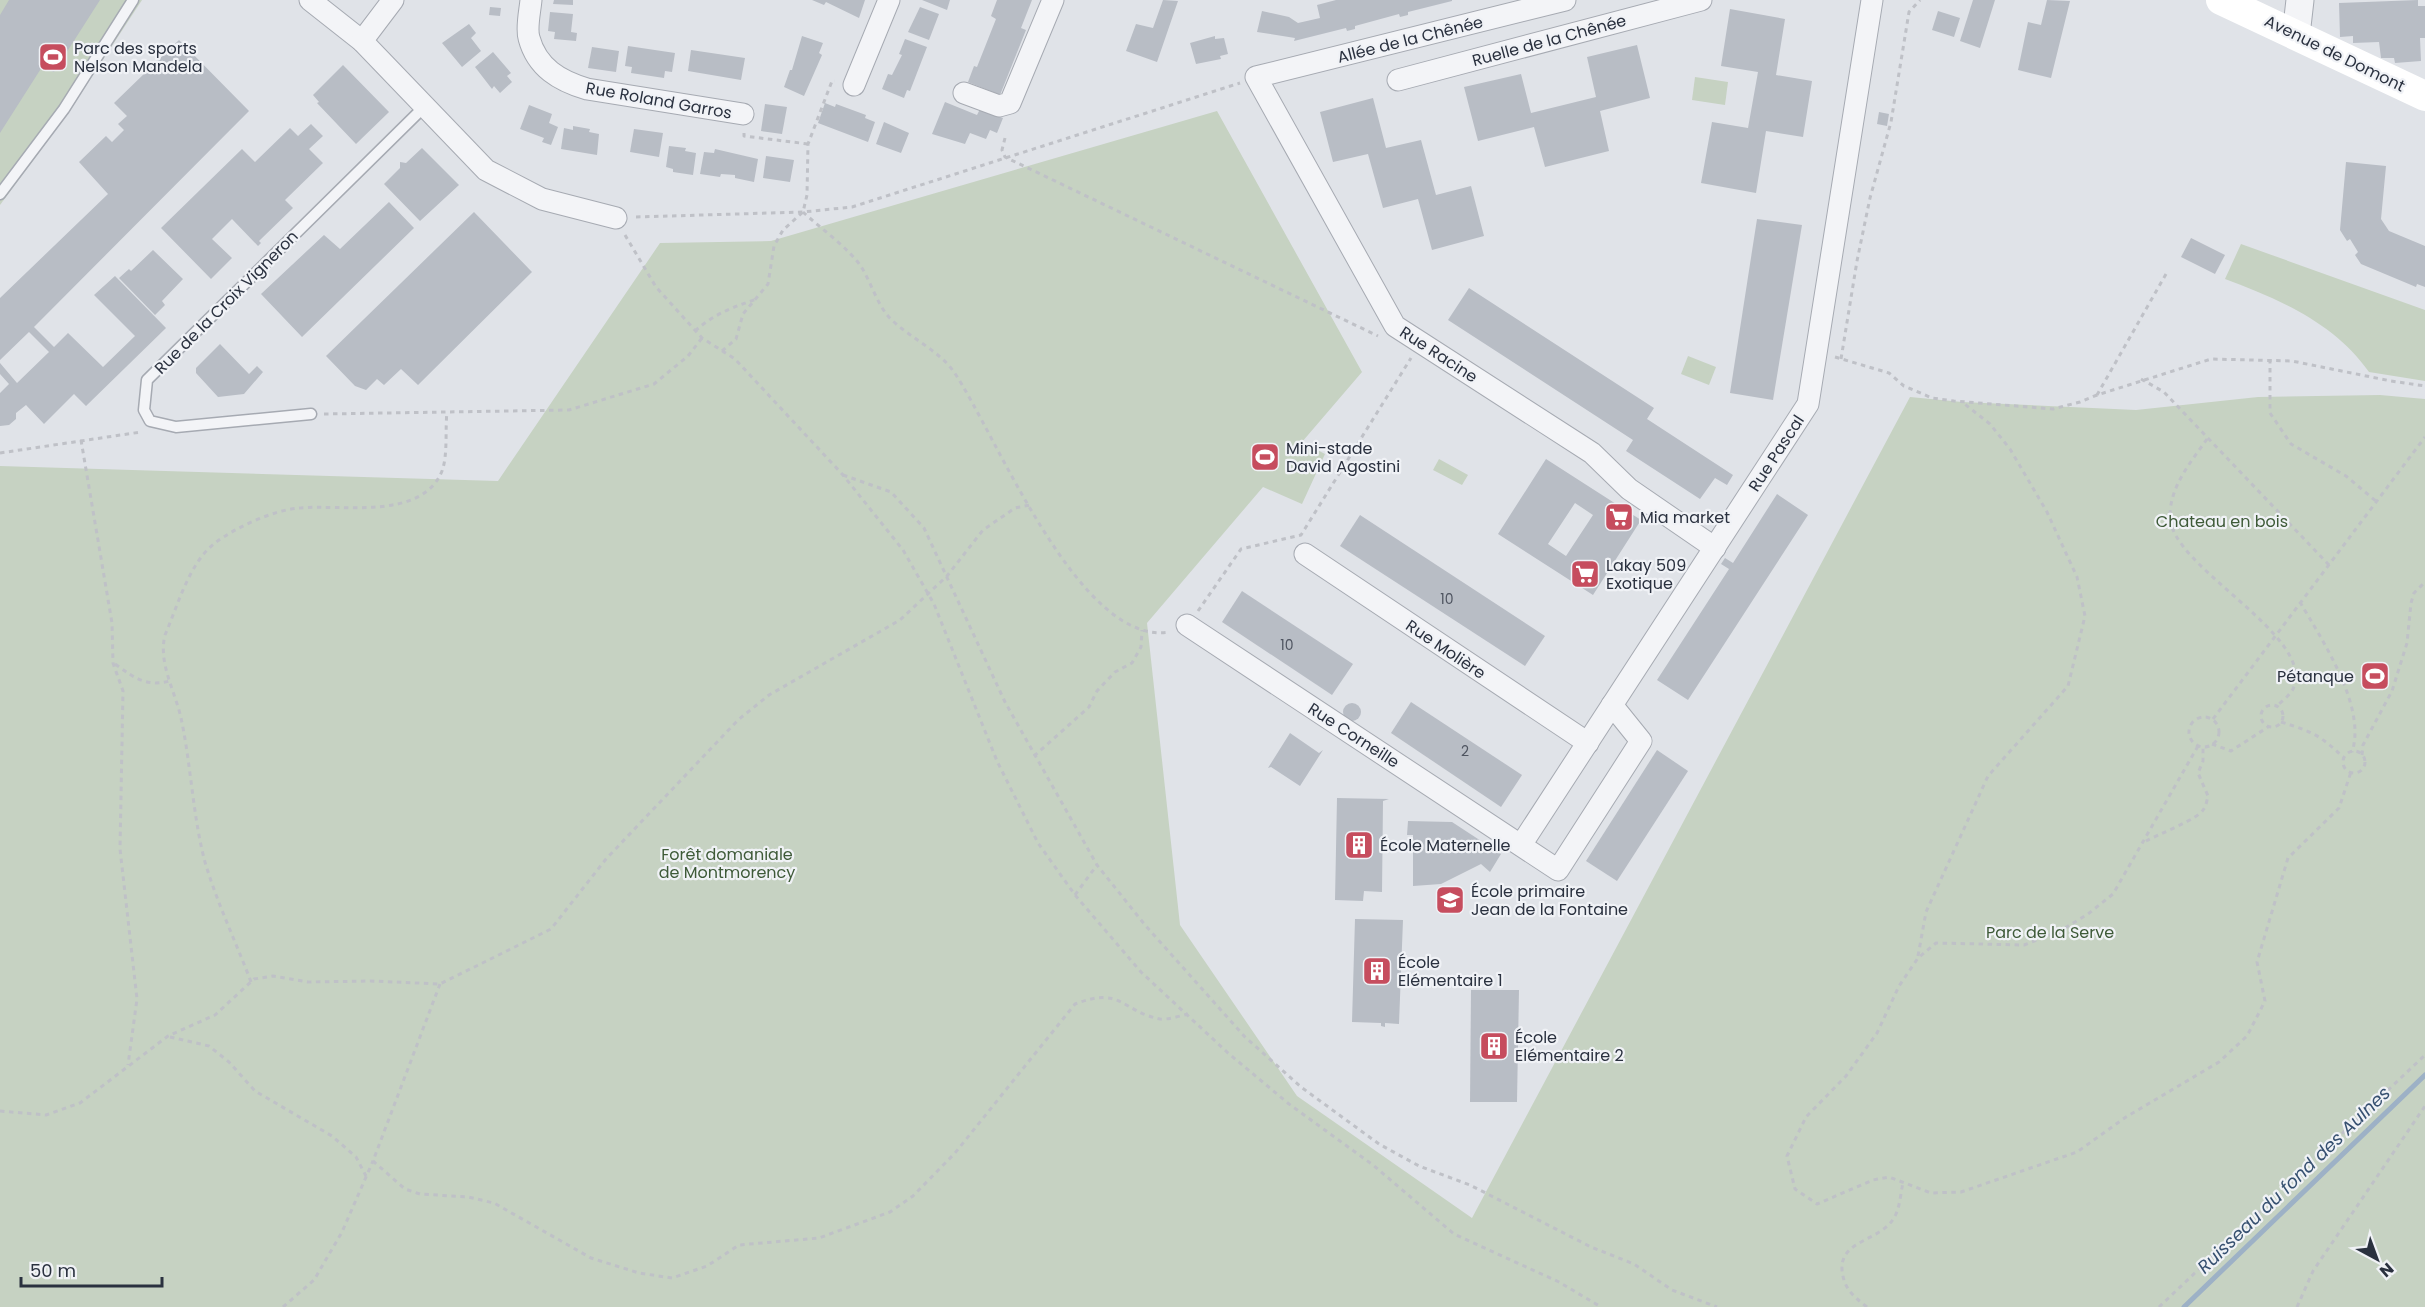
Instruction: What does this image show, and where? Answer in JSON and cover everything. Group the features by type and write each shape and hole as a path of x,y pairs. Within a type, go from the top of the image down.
{"main road":[{"name":"Avenue de Domont","path":"2238,3 2296,35 2425,96"}],"street":[{"path":"310,0 362,42 486,170 542,199 616,218"},
{"path":"362,42 393,0"},
{"name":"Rue Roland Garros","path":"531,0 528,37 542,66 563,82 587,89 743,114"},
{"path":"854,85 889,0"},
{"path":"964,93 999,106 1010,104 1053,0"},
{"name":"Allée de la Chênée","path":"1256,78 1565,0"},
{"name":"Ruelle de la Chênée","path":"1398,80 1701,0"},
{"name":"Rue Pascal","path":"1521,845 1808,404 1872,0"},
{"path":"2296,35 2300,0"},
{"name":"Rue Racine","path":"1256,78 1395,326 1592,453 1629,489 1715,548"},
{"name":"Rue Molière","path":"1305,554 1588,743"},
{"name":"Rue Corneille","path":"1187,625 1558,870 1641,741 1612,705"}],"lane":[{"path":"0,194 64,109 133,0"},
{"name":"Rue de la Croix Vigneron","path":"311,414 176,428 150,421 144,410 147,380 425,106"}],"path":[{"path":"1841,359 1870,198 1891,122 1906,23 1909,12 1920,0"},
{"path":"1256,78 852,207 803,212 616,218 656,286 695,331 735,359 843,475 903,549 928,593 997,761 1038,843 1075,895 1142,972 1228,1053 1289,1104 1373,1165 1454,1234 1559,1282 1600,1307"},
{"path":"722,351 736,339 743,314 768,284 774,246 783,230 803,212 807,195 808,144 832,81 854,85"},
{"path":"743,114 744,136 808,144"},
{"path":"1005,138 1002,150 1005,157 1377,335"},
{"path":"803,212 861,266 888,316 952,370 1071,573 1100,606 1132,628 1168,633 1187,625 1241,549 1301,535 1421,342"},
{"path":"2097,395 2166,274"},
{"path":"695,331 723,311 757,299"},
{"path":"311,414 569,411 654,384 688,357 702,338"},
{"path":"1815,354 1889,373 1904,386 1932,398 2054,409 2080,402 2141,379 2211,359 2270,359 2425,386"},
{"path":"2270,359 2270,413 2291,444 2346,476 2377,502"},
{"path":"2141,379 2164,392 2329,565"},
{"path":"1918,958 1926,912 1988,776 2067,686 2085,616 2077,577 2047,512 2010,449 1990,424 1962,402"},
{"path":"251,982 205,862 187,748 176,694 170,681 162,647 165,635 197,563 215,543 268,514 298,508 386,507 418,498 431,488 442,470 447,412"},
{"path":"0,453 176,428"},
{"path":"2213,719 2425,438"},
{"path":"2207,439 2180,477 2171,504 2172,529 2192,556 2275,636 2291,655 2296,672 2293,689 2277,706 2266,706 2262,712 2263,723 2269,727"},
{"path":"81,440 112,623 113,663 123,690 120,849 137,999 128,1065"},
{"path":"843,475 891,492 924,528 1005,702 1097,865 1145,925 1245,1037 1301,1087 1345,1116 1379,1144 1419,1166 1470,1185 1591,1247 1634,1264 1672,1290 1718,1307"},
{"path":"0,1111 46,1115 80,1103 168,1036 215,1015 254,979 273,976 308,982 371,981 440,984 551,928 606,859 738,720 769,695 900,620 947,576 984,530 1015,508 1030,505"},
{"path":"2282,723 2303,727 2324,738 2344,758 2345,768 2351,772 2358,772 2363,768 2365,761 2362,755 2363,745 2392,691 2407,643 2414,593 2425,582"},
{"path":"2301,602 2345,687 2356,742 2352,752 2344,758"},
{"path":"1034,756 1089,707 1097,691 1115,672 1132,663 1141,648 1142,630"},
{"path":"113,663 133,677 153,685 170,681"},
{"path":"2212,744 2219,732 2213,719 2203,716 2190,724 2188,735 2198,746 2212,744 2231,751 2269,727 2276,727 2282,723 2284,715 2277,706"},
{"path":"2198,746 2113,894 2088,914 2060,931 2024,945 1936,943 1918,958 1899,987 1877,1033 1846,1076 1806,1117 1786,1156 1796,1189 1817,1204 1873,1180 1888,1177 1931,1193 1961,1192 2077,1152 2126,1117 2219,1062 2247,1036 2265,1001 2257,962 2288,858 2339,808 2351,772"},
{"path":"2144,843 2170,828 2192,820 2204,810 2208,796 2198,773 2203,761 2203,747"},
{"path":"2352,752 2362,755"},
{"path":"1075,895 1097,865"},
{"path":"283,1307 314,1280 342,1232 373,1161 440,984"},
{"path":"373,1161 405,1189 420,1194 468,1197 494,1203 591,1258 639,1273 672,1278 707,1266 739,1245 819,1238 890,1212 913,1196 955,1154 1075,1004 1095,996 1115,999 1161,1019 1188,1014"},
{"path":"168,1036 209,1046 229,1062 255,1091 332,1136 357,1157 366,1176"},
{"path":"2159,1307 2425,1055"},
{"path":"2297,1307 2313,1270 2425,1106"},
{"path":"1867,1307 1850,1294 1843,1280 1842,1261 1851,1246 1875,1237 1896,1215 1903,1182"}],"green space":[{"name":"Parc des sports Nelson Mandela","path":"0,0 142,0 68,113 0,205"},
{"path":"1695,77 1728,82 1725,105 1692,100"},
{"name":"Forêt domaniale de Montmorency","path":"1217,111 1362,372 1302,442 1325,454 1302,504 1263,487 1147,623 1180,925 1297,1096 1472,1218 1910,397 1962,402 2136,410 2258,397 2380,395 2425,399 2425,1307 0,1307 0,466 498,481 660,243 771,241"},
{"path":"2241,244 2425,310 2425,381 2369,372 2340,340 2323,326 2285,304 2225,279"},
{"path":"1688,356 1716,367 1709,385 1681,374"},
{"path":"1439,459 1468,475 1462,485 1433,470"}],"building":[{"path":"9,0 100,0 54,72 42,67 0,133 0,15"},
{"path":"554,0 573,0 573,5 553,4"},
{"path":"812,0 865,0 859,18 826,2 824,5"},
{"path":"922,0 950,0 947,10"},
{"path":"997,0 1032,0 1021,28 1026,30 1000,95 968,82 974,66 977,67 996,19 991,16"},
{"path":"1163,0 1178,1 1157,62 1126,51 1136,24 1153,28"},
{"path":"1336,0 1452,1 1408,12 1408,15 1400,17 1399,14 1355,26 1355,29 1347,31 1346,28 1294,41 1295,38 1257,32 1262,11 1289,17 1298,23 1320,18 1317,5"},
{"path":"1973,0 1995,0 1980,48 1960,41"},
{"path":"2047,0 2070,1 2051,78 2018,70 2028,22 2041,25"},
{"path":"2418,0 2418,6 2425,6 2425,38 2420,38 2421,61 2395,63 2394,58 2381,58 2379,42 2353,43 2353,36 2340,37 2339,3"},
{"path":"490,7 501,8 500,16 489,15"},
{"path":"920,7 939,14 929,40 908,32"},
{"path":"1730,9 1785,19 1776,75 1812,81 1803,137 1766,131 1756,193 1701,183 1712,122 1748,128 1758,72 1721,66"},
{"path":"1938,11 1960,18 1954,37 1932,30"},
{"path":"550,12 573,14 571,32 577,33 576,41 554,39 555,32 548,31"},
{"path":"469,24 476,33 471,38 481,51 462,67 442,43"},
{"path":"802,36 823,43 819,53 822,55 804,96 784,87 790,70 792,70"},
{"path":"1215,36 1215,39 1224,38 1228,54 1220,56 1221,59 1196,64 1190,43"},
{"path":"905,39 927,47 910,91 907,90 904,98 882,89 888,74 892,75 902,55 899,54"},
{"path":"179,40 249,111 34,327 54,347 68,333 103,367 135,336 94,295 115,276 166,328 86,406 74,394 44,424 26,405 16,413 16,419 9,425 0,426 0,393 9,384 0,374 0,363 17,383 49,352 29,332 0,360 0,298 108,194 79,162 106,136 112,142 124,130 118,124 127,116 114,103"},
{"path":"1637,45 1650,98 1600,111 1609,151 1545,167 1534,127 1478,141 1464,87 1521,74 1531,113 1596,97 1587,57"},
{"path":"628,46 675,53 672,72 665,71 664,78 631,73 632,67 625,66"},
{"path":"592,47 619,51 616,72 588,68"},
{"path":"691,50 745,58 741,80 688,71"},
{"path":"493,52 511,73 507,76 512,82 500,93 494,86 492,89 475,67"},
{"path":"343,65 389,112 356,144 317,103 319,102 313,95"},
{"path":"1373,98 1386,148 1421,140 1436,195 1471,186 1484,236 1432,250 1418,199 1383,208 1368,154 1333,162 1320,112"},
{"path":"945,102 977,115 980,109 1003,118 997,133 990,130 986,139 970,133 965,144 932,134"},
{"path":"825,103 835,107 836,104 866,115 865,118 875,122 868,142 818,123"},
{"path":"765,104 787,107 782,134 761,131"},
{"path":"529,105 552,114 549,123 558,127 551,145 542,142 544,138 520,129"},
{"path":"1879,112 1889,114 1887,126 1877,124"},
{"path":"884,122 909,133 901,153 876,144"},
{"path":"311,124 323,136 309,149 323,163 285,200 293,208 259,241 261,243 258,246 232,219 212,239 232,258 211,279 161,228 242,149 255,162 290,128 298,136"},
{"path":"573,126 590,129 589,132 599,134 597,155 561,149 564,128 573,130"},
{"path":"634,129 663,133 659,157 630,152"},
{"path":"669,146 686,148 685,151 696,153 693,175 673,172 673,169 666,167"},
{"path":"422,148 459,185 420,221 384,184 400,168 400,162 406,163"},
{"path":"715,149 758,159 754,182 735,178 735,175 721,174 720,177 700,174 704,152 714,153"},
{"path":"766,156 794,160 790,182 763,178"},
{"path":"2346,162 2386,166 2381,219 2389,231 2425,246 2425,287 2417,284 2416,287 2361,264 2355,255 2358,252 2350,239 2347,241 2340,230"},
{"path":"389,202 414,228 302,337 261,294 324,235 340,249"},
{"path":"474,212 532,272 418,385 401,369 384,385 377,379 366,390 355,386 326,356"},
{"path":"1757,219 1802,225 1773,400 1730,393"},
{"path":"2191,238 2225,255 2215,274 2181,257"},
{"path":"153,250 183,279 162,301 165,305 155,315 119,278 129,269 131,271"},
{"path":"1469,288 1654,408 1647,419 1733,475 1727,485 1715,478 1700,499 1626,451 1633,440 1448,320"},
{"path":"220,344 249,374 257,366 263,372 244,394 218,397 196,373 196,368"},
{"path":"1546,459 1641,520 1593,595 1498,534","holes":["1575,503 1593,515 1566,556 1548,544"]},
{"path":"1777,494 1808,515 1688,700 1657,680 1729,569 1721,564 1725,558 1733,563"},
{"path":"1360,515 1545,636 1525,666 1340,546"},
{"path":"1242,591 1353,664 1332,695 1222,622"},
{"path":"1411,702 1522,775 1501,807 1391,733"},
{"path":"1352,703 1358,706 1361,712 1358,718 1352,721 1346,718 1343,712 1346,706"},
{"path":"1290,733 1319,753 1323,750 1300,786 1271,767 1268,768"},
{"path":"1657,750 1688,771 1617,881 1586,861"},
{"name":"École Maternelle","path":"1337,798 1389,799 1383,801 1382,892 1364,891 1363,901 1335,900"},
{"path":"1408,821 1452,822 1501,854 1490,872 1481,864 1441,884 1413,886 1413,835 1407,835"},
{"name":"École Elémentaire 1","path":"1355,919 1403,920 1399,1024 1385,1023 1385,1027 1381,1026 1381,1023 1352,1022"},
{"name":"École Elémentaire 2","path":"1471,990 1519,990 1517,1102 1470,1102"}],"waterway":[{"name":"Ruisseau du fond des Aulnes","path":"2184,1307 2425,1075"}],"place":[{"name":"Parc des sports Nelson Mandela","path":"53,57"},
{"name":"Mini-stade David Agostini","path":"1265,457"},
{"name":"Mia market","path":"1619,517"},
{"name":"Lakay 509 Exotique","path":"1585,574"},
{"name":"Pétanque","path":"2375,676"},
{"name":"École Maternelle","path":"1359,845"},
{"name":"École primaire Jean de la Fontaine","path":"1450,900"},
{"name":"École Elémentaire 1","path":"1377,971"},
{"name":"École Elémentaire 2","path":"1494,1046"}],"park label":[{"name":"Chateau en bois","path":"2222,521"},
{"name":"Parc de la Serve","path":"2050,932"}]}
